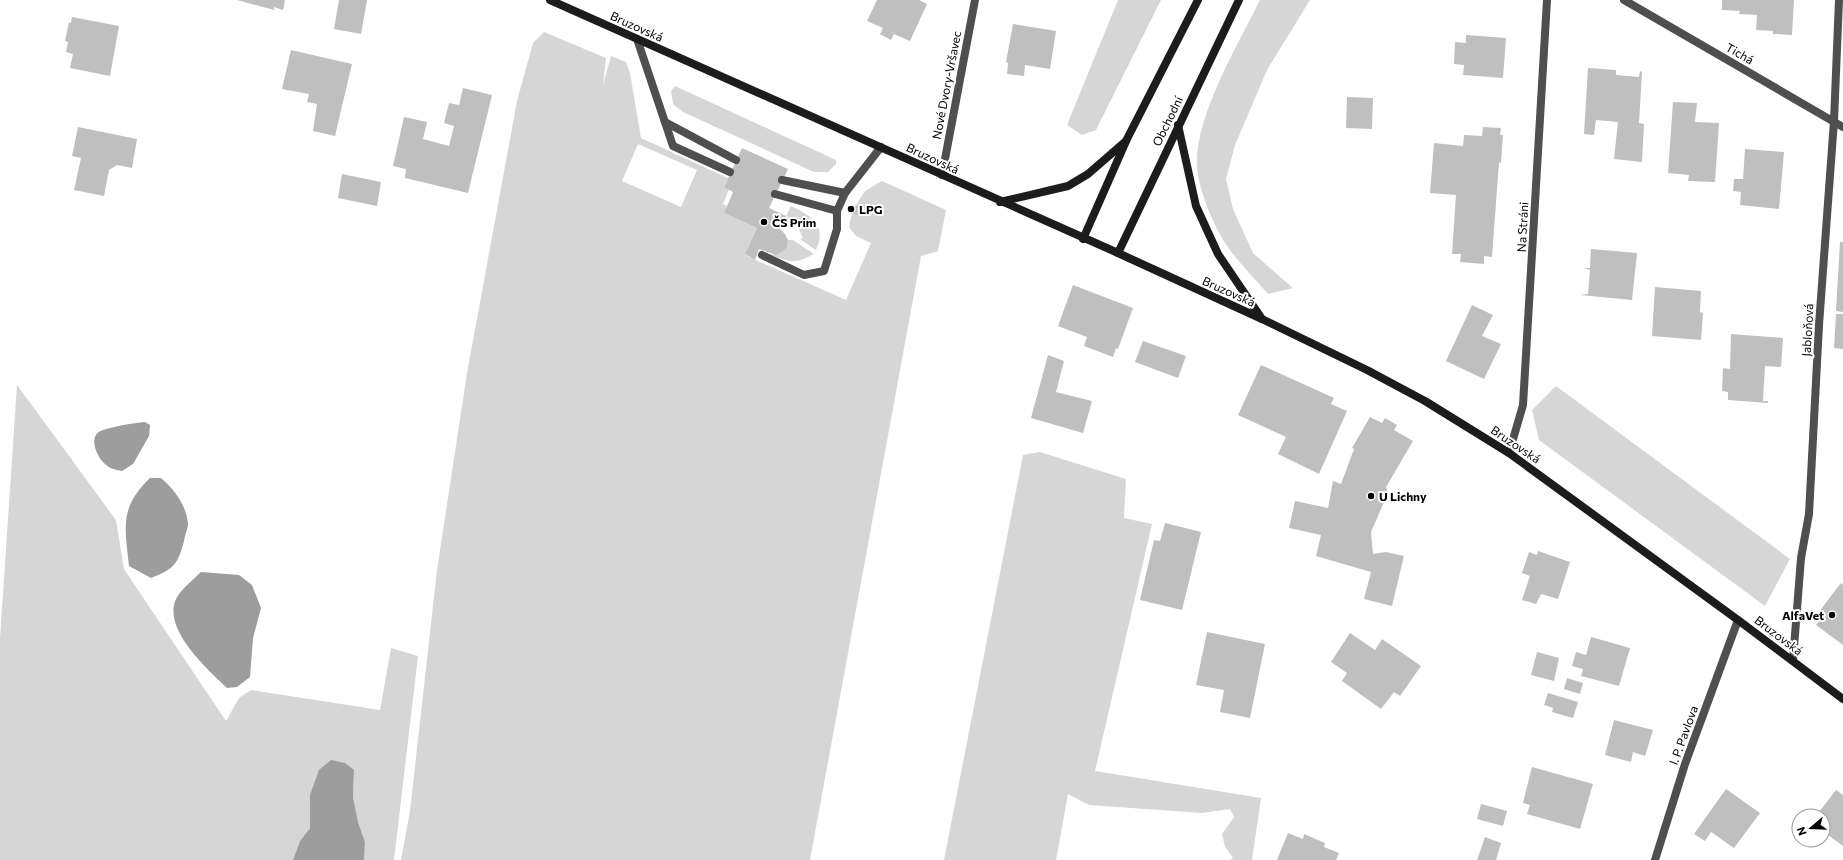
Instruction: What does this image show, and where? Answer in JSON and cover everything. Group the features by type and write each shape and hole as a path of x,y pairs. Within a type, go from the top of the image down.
{"main road":[{"name":"Bruzovská","path":"550,0 1262,319 1399,387 1509,453 1793,660 1843,699"},
{"path":"1083,239 1128,139 1198,0"},
{"name":"Obchodní","path":"1118,254 1178,125 1239,0"},
{"path":"1178,125 1196,206 1218,254 1262,319"},
{"path":"1000,202 1068,186 1088,174 1128,139"}],"street":[{"name":"Nové Dvory-Vršavec","path":"942,175 975,0"},
{"name":"Na Stráni","path":"1509,453 1523,405 1547,0"},
{"name":"Tichá","path":"1624,0 1843,127"},
{"name":"Jabloňová","path":"1793,660 1801,558 1809,514 1819,325 1834,121 1839,0"},
{"path":"637,39 673,146 730,172"},
{"path":"665,122 736,160"},
{"path":"762,255 804,275 824,271 838,229 837,211 845,193 881,148"},
{"path":"782,180 845,193"},
{"path":"776,194 837,211"},
{"name":"I. P. Pavlova","path":"1654,860 1685,764 1738,620"}],"shaded area":[{"path":"1118,0 1161,0 1096,130 1082,135 1067,125"},
{"path":"1260,0 1310,0 1267,70 1235,145 1226,179 1233,209 1253,253 1293,288 1268,294 1235,256 1225,243 1216,227 1208,210 1200,184 1197,155 1201,133 1217,86"},
{"path":"544,32 606,58 603,85 611,56 626,62 630,73 641,138 728,178 724,186 729,189 723,204 727,206 724,213 757,228 745,254 846,300 871,243 856,236 849,227 852,213 861,217 864,210 856,205 865,191 882,181 946,210 938,251 921,256 810,860 401,860 410,811 437,570 467,373 517,101 533,43","holes":["638,144 697,170 681,207 622,181"]},
{"path":"675,86 836,160 836,164 828,172 814,172 683,112 673,104 671,91"},
{"path":"791,206 805,213 815,222 820,234 816,250 800,239 803,238 797,225 786,216"},
{"path":"788,240 793,240 814,254 801,260 792,261 769,254 782,252 786,247"},
{"path":"17,385 116,520 124,569 226,721 239,698 251,690 380,710 391,648 418,656 394,860 364,860 365,842 358,822 353,797 354,770 310,795 310,828 300,841 293,860 0,860 0,638"},
{"path":"1556,386 1790,559 1765,606 1539,440 1532,410"},
{"path":"145,422 150,425 149,436 133,464 122,471 107,466 98,456 94,443 96,435 108,428"},
{"path":"1040,452 1126,479 1124,518 1152,524 1095,771 1261,798 1252,860 1230,860 1233,858 1225,847 1222,834 1234,817 1230,809 1202,813 1089,805 1068,794 1056,860 944,860 1023,455"},
{"path":"150,478 161,478 170,487 179,498 185,510 188,523 180,555 174,565 165,572 151,578 129,566 126,540 126,519 129,509 133,499"},
{"path":"201,572 239,575 252,585 261,608 253,638 250,677 237,687 227,688 209,671 189,648 175,623 173,611 178,595"},
{"path":"331,760 345,763 354,770 353,797 358,822 365,842 364,860 293,860 300,841 310,828 310,795 319,770"}],"building":[{"path":"237,0 285,0 283,10 274,7 274,10"},
{"path":"339,0 367,0 361,34 334,29"},
{"path":"877,0 919,0 927,4 910,41 894,34 891,40 880,34 883,28 867,21"},
{"path":"1722,0 1794,0 1792,35 1773,34 1773,31 1756,30 1757,15 1739,14 1740,11 1722,10"},
{"path":"72,17 119,26 110,76 70,68 73,54 66,52 68,42 65,41 69,22 71,23"},
{"path":"1013,24 1056,31 1050,69 1025,65 1024,76 1007,74 1008,63 1006,62"},
{"path":"1466,35 1506,38 1503,78 1463,75 1464,65 1454,64 1455,42 1466,43"},
{"path":"291,50 352,64 335,136 313,131 317,104 307,102 309,94 282,89"},
{"path":"1588,68 1616,70 1616,75 1639,77 1640,71 1642,72 1639,123 1644,124 1642,162 1614,159 1618,122 1596,120 1594,135 1584,134"},
{"path":"463,88 492,95 468,193 405,178 406,169 393,166 404,117 427,122 423,139 449,146 454,126 444,123 449,103 459,105"},
{"path":"1347,97 1373,98 1372,129 1346,128"},
{"path":"1673,102 1697,103 1695,122 1719,123 1715,182 1688,181 1689,175 1668,173"},
{"path":"78,127 137,139 132,168 117,165 109,170 104,196 74,190 81,158 72,156"},
{"path":"1483,127 1501,128 1500,135 1503,135 1501,163 1499,162 1492,257 1484,256 1484,264 1460,262 1461,254 1452,254 1456,195 1430,193 1434,143 1463,146 1464,135 1482,136"},
{"path":"742,148 788,169 769,208 786,216 780,229 788,240 787,247 776,255 759,249 755,260 745,254 757,228 724,213 733,192 724,187"},
{"path":"1745,149 1784,152 1779,209 1740,205 1741,192 1733,191 1734,179 1743,179"},
{"path":"342,174 381,182 377,206 338,198"},
{"path":"856,205 864,209 861,217 852,213"},
{"path":"1840,242 1843,242 1843,312 1836,311"},
{"path":"1591,249 1637,253 1632,300 1580,295 1588,294 1590,270 1584,268 1590,268"},
{"path":"1073,285 1133,308 1118,349 1116,348 1113,357 1084,346 1087,337 1058,326"},
{"path":"1655,287 1701,291 1700,312 1703,313 1701,340 1652,336"},
{"path":"1472,305 1493,315 1482,336 1501,344 1484,379 1446,361"},
{"path":"1836,314 1843,314 1843,349 1834,348"},
{"path":"1731,334 1783,338 1781,367 1765,366 1763,401 1768,401 1768,403 1728,400 1728,392 1722,391 1723,368 1730,369"},
{"path":"1143,341 1186,356 1178,378 1135,362"},
{"path":"1048,355 1064,361 1056,392 1092,401 1083,433 1031,418"},
{"path":"1261,365 1334,398 1331,404 1347,411 1319,474 1278,454 1286,437 1238,415"},
{"path":"1370,417 1382,423 1385,418 1397,425 1394,430 1413,441 1386,487 1388,493 1371,532 1373,554 1386,552 1404,556 1392,606 1364,599 1371,572 1316,556 1321,535 1289,528 1295,501 1328,508 1333,481 1341,484 1354,449 1352,448"},
{"path":"1165,523 1201,532 1182,610 1140,600 1154,540 1160,541"},
{"path":"1538,551 1570,562 1558,599 1541,594 1536,604 1522,600 1530,576 1522,573 1529,552 1537,555"},
{"name":"AlfaVet","path":"1841,583 1843,585 1843,645 1816,625 1823,616 1818,613"},
{"path":"1207,632 1265,644 1250,718 1220,712 1224,690 1196,685"},
{"path":"1350,633 1375,650 1382,639 1421,666 1400,696 1394,692 1381,709 1342,681 1347,673 1331,662"},
{"path":"1591,637 1630,648 1619,686 1581,676 1583,669 1572,666 1576,652 1586,655"},
{"path":"1537,652 1559,658 1554,681 1531,675"},
{"path":"1567,678 1583,683 1580,694 1564,689"},
{"path":"1548,693 1578,702 1573,718 1552,712 1553,708 1544,705"},
{"path":"1614,720 1653,730 1645,756 1633,752 1631,762 1605,755"},
{"path":"1532,767 1593,784 1580,829 1527,814 1530,805 1523,803"},
{"path":"1726,789 1760,813 1734,848 1711,832 1705,841 1694,834"},
{"path":"1836,790 1843,795 1843,846 1831,837 1831,808 1822,808"},
{"path":"1481,804 1507,811 1503,826 1477,819"},
{"path":"1288,833 1303,839 1304,834 1325,843 1324,847 1339,853 1336,860 1277,860"},
{"path":"1485,837 1501,843 1496,860 1477,860"}],"place":[{"name":"LPG","path":"851,209"},
{"name":"ČS Prim","path":"764,222"},
{"name":"U Lichny","path":"1371,496"},
{"name":"AlfaVet","path":"1832,615"}]}
